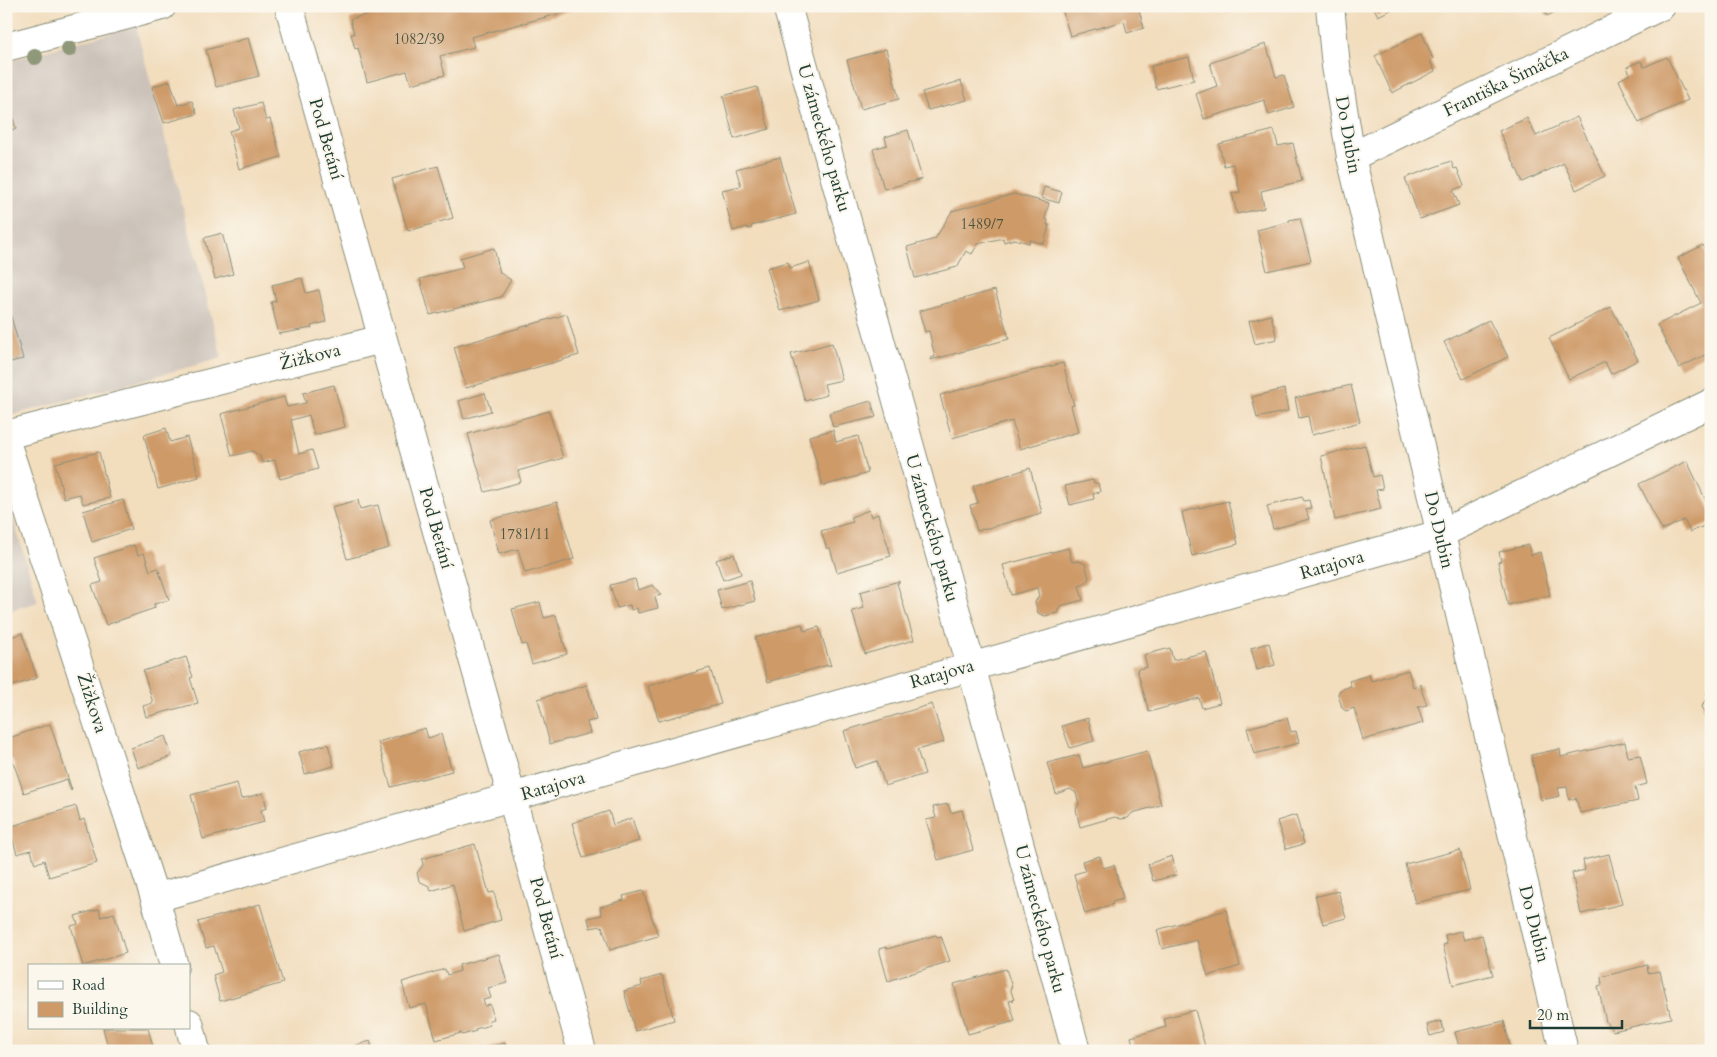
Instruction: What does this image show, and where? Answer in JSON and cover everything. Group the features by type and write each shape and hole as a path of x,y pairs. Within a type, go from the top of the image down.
{"street":[{"path":"6,48 162,6"},
{"name":"Pod Betání","path":"289,6 513,797 582,1051"},
{"name":"U zámeckého parku","path":"787,6 1076,1051"},
{"name":"Do Dubin","path":"1330,6 1336,66 1351,158 1564,1051"},
{"name":"Františka Šimáčka","path":"1351,158 1662,6"},
{"name":"Žižkova","path":"6,435 382,339"},
{"name":"Ratajova","path":"156,898 1440,534 1711,403"},
{"name":"Žižkova","path":"6,442 156,898 173,964"},
{"path":"190,1027 196,1051"}],"shaded area":[{"path":"136,26 222,358 6,417 6,62"},
{"path":"6,494 38,602 6,612"}],"building":[{"path":"400,6 572,6 573,10 471,37 474,47 440,56 445,75 411,84 407,71 367,82 358,48 355,49 350,19"},
{"path":"1061,6 1138,6 1144,28 1127,33 1124,21 1070,36"},
{"path":"1226,6 1253,6 1253,7 1227,12"},
{"path":"1373,6 1399,6 1378,16"},
{"path":"1542,6 1567,6 1547,16"},
{"path":"1422,33 1433,59 1430,61 1435,71 1392,93 1375,56"},
{"path":"248,38 259,76 216,87 206,50"},
{"path":"1266,44 1276,77 1284,75 1294,107 1269,115 1264,100 1204,119 1196,94 1217,86 1210,63"},
{"path":"886,49 899,99 861,109 847,60"},
{"path":"1189,57 1194,80 1156,89 1151,66"},
{"path":"1667,57 1688,100 1639,123 1619,80 1630,74 1627,67 1641,61 1644,67"},
{"path":"170,81 178,105 192,101 197,114 164,123 152,87"},
{"path":"961,81 967,100 928,110 922,92"},
{"path":"757,87 769,129 734,139 723,96"},
{"path":"6,94 16,129 6,131"},
{"path":"261,103 266,120 270,119 281,157 239,169 229,131 239,128 234,110"},
{"path":"1577,117 1605,176 1576,190 1564,163 1523,182 1499,131 1527,118 1536,136"},
{"path":"908,130 922,179 884,189 873,149 887,145 885,137"},
{"path":"1274,130 1278,146 1293,143 1302,181 1261,191 1264,208 1237,214 1232,193 1240,192 1233,164 1224,166 1219,144"},
{"path":"780,157 796,214 751,226 752,228 748,229 747,227 733,231 722,190 741,186 736,169"},
{"path":"1451,161 1454,169 1457,168 1464,186 1453,190 1459,205 1420,219 1405,178"},
{"path":"438,166 453,218 408,231 392,179"},
{"path":"1044,187 1062,192 1059,203 1041,198"},
{"path":"1014,194 1049,203 1045,219 1048,220 1047,225 1049,225 1044,244 1030,240 1029,243 1014,239 1004,242 1003,238 978,244 972,254 966,251 957,267 915,278 907,247 935,239 952,211"},
{"path":"1300,218 1311,261 1267,271 1257,230"},
{"path":"222,233 233,274 215,279 204,238"},
{"path":"1703,245 1711,261 1711,352 1679,368 1657,325 1701,303 1678,258"},
{"path":"494,248 500,273 511,280 501,297 430,315 420,279 463,268 460,258"},
{"path":"788,262 790,268 809,262 819,300 780,311 767,268"},
{"path":"302,278 306,293 319,290 326,322 311,326 312,328 279,334 271,302 276,301 272,285"},
{"path":"995,290 1009,339 931,360 931,358 935,357 929,331 925,332 919,311"},
{"path":"6,299 23,359 6,363"},
{"path":"1611,307 1638,360 1611,374 1605,362 1569,379 1549,338"},
{"path":"567,314 579,355 466,388 454,347"},
{"path":"1271,315 1277,339 1255,344 1249,321"},
{"path":"1489,320 1508,357 1463,379 1444,342"},
{"path":"832,343 842,380 824,384 827,395 805,401 791,354"},
{"path":"1063,363 1074,405 1071,406 1078,432 1020,449 1012,421 952,438 940,395"},
{"path":"334,385 345,427 314,435 309,415 291,420 299,454 312,450 318,469 280,479 275,460 262,463 260,456 252,451 232,456 221,414 284,397 287,407 306,403 303,393"},
{"path":"1351,385 1360,422 1312,435 1308,416 1299,418 1295,398"},
{"path":"1284,389 1288,411 1257,418 1252,397"},
{"path":"485,393 491,411 464,419 459,401"},
{"path":"871,401 876,417 833,427 829,413"},
{"path":"549,411 563,458 518,471 521,482 485,492 468,434"},
{"path":"166,428 170,442 187,437 199,477 158,489 144,435"},
{"path":"833,430 836,442 858,436 868,473 823,486 809,436"},
{"path":"1365,445 1373,477 1380,475 1383,489 1376,490 1381,509 1335,520 1321,456"},
{"path":"99,452 110,498 83,504 80,494 64,498 55,463"},
{"path":"1687,461 1711,511 1711,523 1690,532 1684,520 1662,530 1639,484"},
{"path":"1030,468 1042,513 977,531 970,505 978,503 973,486"},
{"path":"1093,480 1094,483 1098,483 1100,492 1093,494 1094,499 1070,505 1065,486"},
{"path":"1302,497 1304,501 1309,500 1311,508 1306,509 1309,519 1273,529 1267,506"},
{"path":"123,500 131,529 92,542 83,511"},
{"path":"358,500 360,509 378,505 389,548 347,559 332,507"},
{"path":"1228,501 1238,544 1192,556 1182,512"},
{"path":"557,502 574,559 525,573 518,549 499,554 490,520"},
{"path":"869,510 871,517 878,514 891,556 837,572 830,548 827,549 821,531 853,522 851,517"},
{"path":"134,545 138,555 144,553 150,571 158,568 169,600 154,604 155,608 106,625 92,585 102,582 94,558"},
{"path":"1528,545 1531,555 1540,552 1550,595 1508,605 1498,562 1501,561 1499,552"},
{"path":"1068,548 1072,562 1079,561 1085,564 1089,578 1085,584 1079,586 1083,600 1060,606 1057,613 1045,616 1038,613 1035,602 1039,596 1037,588 1011,595 1003,565"},
{"path":"734,554 741,574 723,580 716,560"},
{"path":"635,579 638,590 653,585 661,595 655,597 658,608 638,613 637,608 631,610 630,605 617,608 610,585"},
{"path":"750,581 755,601 722,610 717,590"},
{"path":"899,581 897,583 914,640 865,654 852,611 864,608 860,592"},
{"path":"540,602 544,618 556,615 567,654 532,664 526,644 522,645 512,609"},
{"path":"802,624 804,631 819,627 831,666 828,665 768,682 755,638"},
{"path":"22,633 37,678 6,688 6,639"},
{"path":"1269,643 1275,665 1257,670 1251,648"},
{"path":"1170,648 1173,660 1206,652 1220,703 1202,708 1199,698 1149,712 1137,669 1147,667 1144,655"},
{"path":"186,657 193,677 190,678 198,703 146,717 143,706 153,703 143,671"},
{"path":"710,668 721,704 659,721 648,686"},
{"path":"1408,670 1413,687 1421,684 1427,705 1418,707 1423,723 1363,740 1354,708 1346,711 1342,708 1338,694 1340,690 1351,686 1349,681 1369,675 1371,681"},
{"path":"587,685 596,720 587,722 590,733 550,744 538,699"},
{"path":"1711,691 1711,721 1702,707 1704,702 1709,699 1706,693"},
{"path":"932,704 944,742 917,750 925,774 885,786 877,761 855,768 844,731"},
{"path":"1088,718 1094,741 1070,748 1062,726"},
{"path":"1287,718 1291,732 1296,731 1299,743 1254,754 1247,728"},
{"path":"50,724 72,790 67,779 24,793 12,759 6,761 6,739"},
{"path":"425,728 428,738 441,734 452,771 391,787 378,742"},
{"path":"165,736 172,756 138,768 131,748"},
{"path":"1625,742 1628,757 1640,755 1647,784 1635,787 1638,801 1580,813 1576,798 1569,800 1567,787 1558,788 1560,796 1541,800 1531,755 1560,749 1561,757"},
{"path":"328,744 334,766 305,774 299,752"},
{"path":"1147,751 1161,805 1132,813 1128,818 1121,819 1115,817 1080,827 1076,809 1079,804 1076,793 1070,789 1056,794 1047,763 1079,755 1083,768"},
{"path":"237,783 241,799 263,793 267,808 261,810 264,822 203,839 191,795"},
{"path":"948,804 951,813 962,810 973,850 938,860 926,820 936,818 933,807"},
{"path":"76,806 80,821 84,819 97,863 49,877 44,860 35,864 31,850 17,854 9,827"},
{"path":"609,811 613,825 632,818 639,841 583,858 572,823"},
{"path":"1296,815 1304,844 1286,849 1277,821"},
{"path":"475,844 489,893 494,892 501,920 464,931 453,884 431,891 429,886 419,881 417,873 423,865 422,859"},
{"path":"1460,850 1470,890 1415,903 1405,864"},
{"path":"1609,854 1622,904 1581,914 1572,873 1585,870 1583,860"},
{"path":"1100,856 1103,868 1114,865 1123,899 1085,914 1074,874 1085,871 1082,861"},
{"path":"1172,856 1177,875 1153,881 1148,864"},
{"path":"643,891 658,936 610,950 602,926 590,928 588,918 602,915 600,907 624,900 623,896"},
{"path":"1338,891 1346,918 1323,924 1315,895"},
{"path":"260,904 283,983 220,1001 213,975 222,972 214,946 206,948 198,922"},
{"path":"99,909 101,917 114,913 126,953 90,964 82,964 71,926 78,924 75,916"},
{"path":"1226,910 1240,966 1208,976 1197,940 1162,949 1157,930"},
{"path":"1461,931 1464,940 1482,935 1493,975 1453,985 1443,945 1447,944 1445,935"},
{"path":"936,935 937,937 941,936 950,961 888,981 879,949 886,947 887,949"},
{"path":"499,954 507,983 488,988 491,998 483,1000 485,1006 490,1004 494,1019 489,1020 490,1025 462,1035 461,1033 436,1040 426,1004 409,1008 402,982 445,969 447,975 460,971 459,965"},
{"path":"1647,965 1648,973 1660,971 1671,1018 1613,1031 1606,1022 1598,986 1602,985 1601,977"},
{"path":"1006,969 1012,987 1010,988 1014,1000 1009,1001 1015,1021 968,1034 954,984"},
{"path":"662,975 674,1020 635,1031 624,991 642,986 641,981"},
{"path":"1195,1010 1206,1050 1135,1051 1131,1037 1166,1027 1164,1018"},
{"path":"1441,1021 1444,1032 1430,1036 1427,1025"},
{"path":"1504,1021 1511,1051 1471,1051 1471,1049 1460,1051 1455,1032"},
{"path":"104,1030 149,1030 154,1051 109,1051"},
{"path":"370,1041 373,1051 352,1051 351,1047"},
{"path":"505,1043 507,1051 478,1050"}]}
